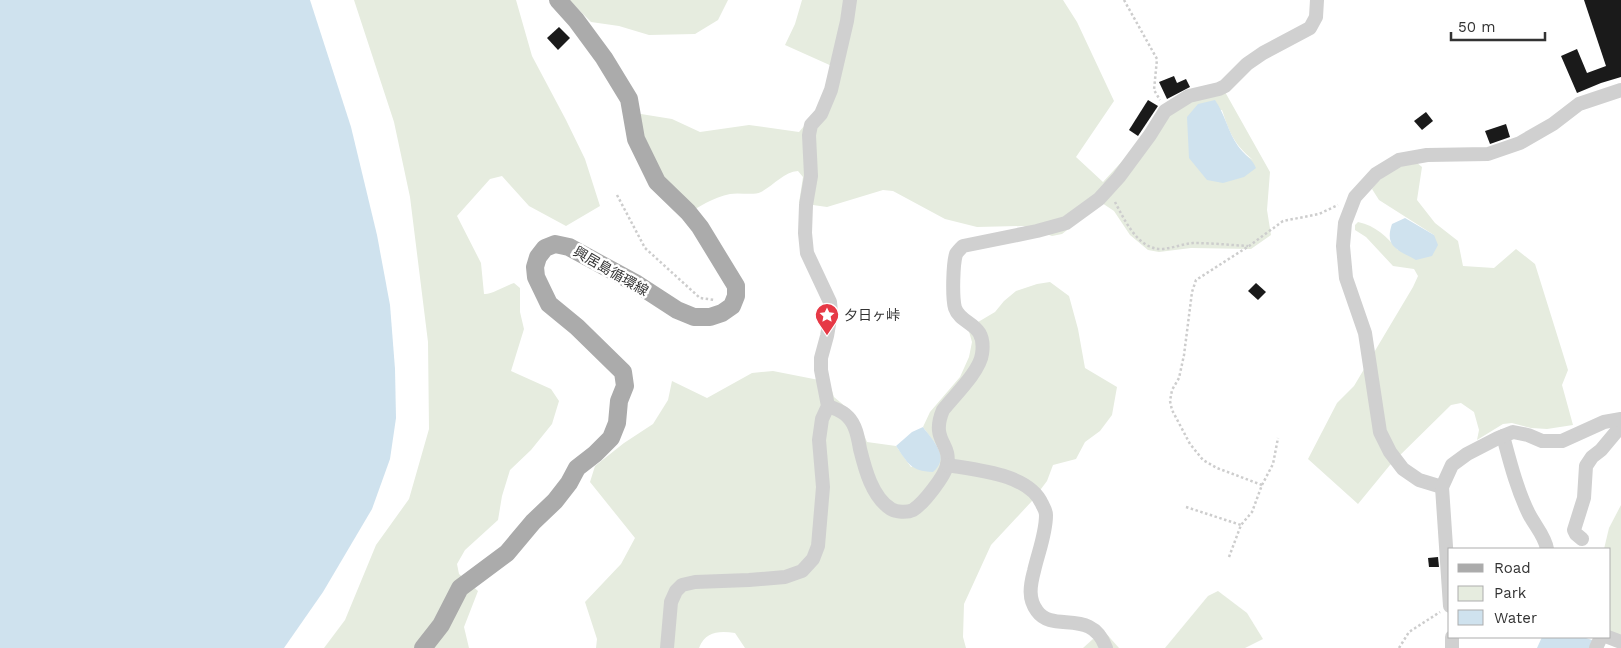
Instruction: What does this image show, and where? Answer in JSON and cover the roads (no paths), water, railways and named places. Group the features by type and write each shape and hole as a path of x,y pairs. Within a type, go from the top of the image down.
{"main road":[{"name":"興居島循環線","path":"423,648 441,625 460,588 508,553 533,522 555,501 577,468 611,438 617,423 619,401 625,386 623,372 577,327 550,304 536,277 535,267 538,257 545,248 555,244 569,247 629,280 677,310 694,317 710,317 722,313 732,306 736,296 736,286 700,227 688,212 657,182 636,139 629,99 604,58 576,20 558,0"}],"street":[{"path":"667,648 672,602 676,592 682,585 695,582 785,577 802,571 813,559 818,546 823,487 819,440 822,419 828,406 821,370 821,358 828,336 831,313 830,302 807,253 805,233 806,204 811,176 809,136 812,125 821,114 831,90 848,21 850,0"},
{"path":"828,406 848,417 855,429 875,491 882,503 893,510 912,511 935,486 947,465 948,456 938,432 940,418 943,410 979,365 982,354 979,331 960,316 955,308 954,261 957,252 963,246 1066,223 1099,199 1108,189 1150,135 1166,110 1189,96 1225,86 1247,64 1263,53 1310,28 1316,17 1317,0"},
{"path":"1442,487 1419,480 1403,469 1390,452 1380,432 1365,333 1346,278 1343,246 1345,223 1355,197 1376,174 1399,160 1427,154 1488,154 1520,144 1553,124 1579,104 1621,90"},
{"path":"1446,609 1442,487 1452,465 1467,454 1513,432 1528,435 1542,441 1562,441 1604,422 1621,419"},
{"path":"1582,539 1574,530 1584,498 1586,466 1621,426"},
{"path":"1503,436 1520,492 1543,536 1547,548"},
{"path":"947,465 1001,476 1022,483 1038,495 1046,513 1045,527 1030,586 1031,603 1038,614 1051,620 1083,624 1094,629 1104,641 1106,648"}],"water":[{"path":"0,0 310,0 351,127 377,235 390,305 395,369 396,418 390,459 372,509 323,592 284,648 0,648"},
{"path":"1215,100 1235,141 1256,168 1244,177 1223,183 1207,180 1189,158 1187,117 1198,104"},
{"path":"1405,218 1434,235 1438,245 1432,256 1416,260 1398,250 1391,243 1390,232 1392,224"},
{"path":"923,427 935,443 940,455 938,466 933,472 914,468 896,446 912,432"},
{"path":"1542,638 1586,638 1595,641 1593,648 1537,648"}],"place":[{"name":"夕日ヶ峠","path":"827,336"}]}
